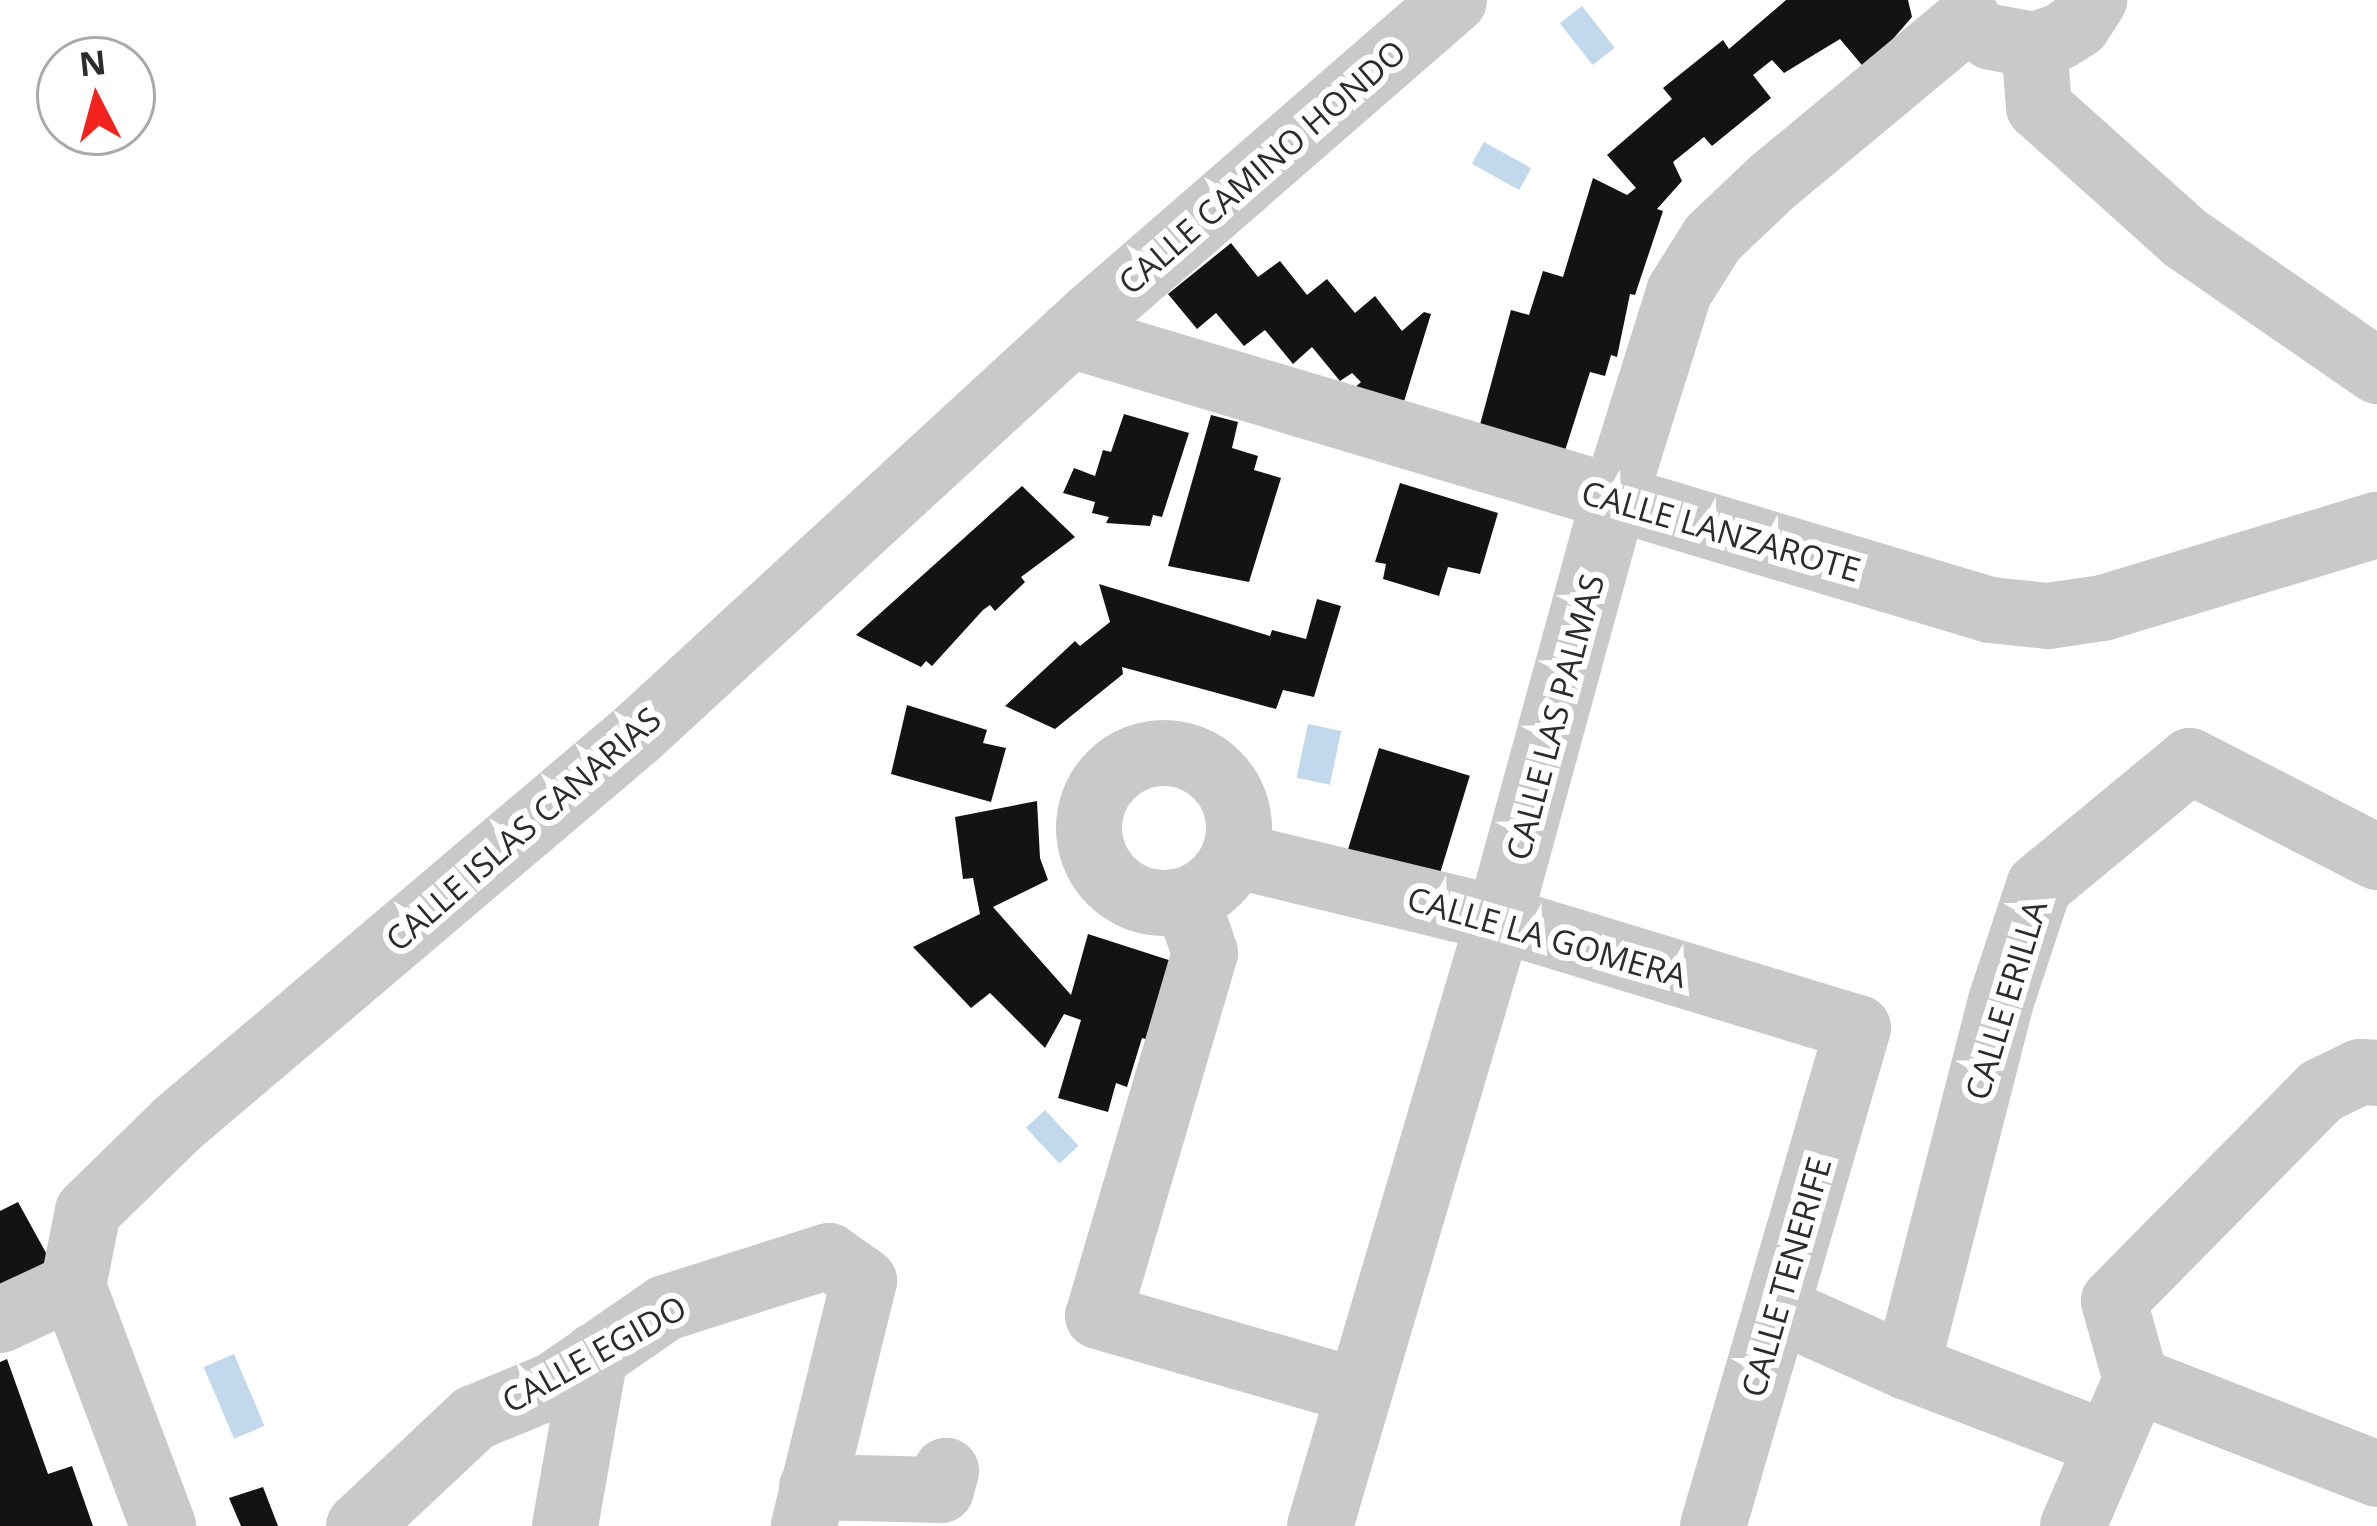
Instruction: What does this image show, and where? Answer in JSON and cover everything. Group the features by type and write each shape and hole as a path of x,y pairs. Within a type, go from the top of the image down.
{"street":[{"name":"CALLE CAMINO HONDO","path":"1070,335 1454,0"},
{"path":"1962,9 1987,35 2034,45 2078,25 2094,0"},
{"name":"CALLE LAS PALMAS","path":"1320,1526 1499,919 1614,500 1679,292 1713,238 1962,9"},
{"path":"2034,45 2039,107 2185,238 2377,371"},
{"name":"CALLE LANZAROTE","path":"1070,335 1990,610 2048,616 2102,608 2377,525"},
{"name":"CALLE ISLAS CANARIAS","path":"73,1286 88,1211 177,1124 638,733 1070,335"},
{"path":"1157,754 1182,755 1206,766 1224,783 1236,806 1234,855 1210,888 1187,900 1162,904 1137,899 1115,886 1100,866 1090,844 1089,818 1112,774 1157,754"},
{"name":"CALLE ERILLA","path":"1907,1367 2001,1001 2039,886 2190,761 2377,857"},
{"name":"CALLE LA GOMERA","path":"1234,855 1499,919 1858,1028"},
{"path":"1187,900 1205,953 1098,1316 1357,1391"},
{"name":"CALLE TENERIFE","path":"1713,1526 1858,1028"},
{"path":"2073,1526 2136,1380 2114,1301 2321,1091 2360,1072 2377,1072"},
{"name":"CALLE EGIDO","path":"358,1526 474,1418 554,1384 665,1308 829,1256 864,1281 808,1507 941,1490 946,1472"},
{"path":"0,1320 73,1286 164,1526"},
{"path":"1778,1309 1907,1367 2105,1443"},
{"path":"565,1526 595,1357"},
{"path":"2136,1380 2377,1474"}],"water":[{"path":"1582,6 1615,48 1593,65 1560,23"},
{"path":"1484,142 1531,168 1519,190 1472,164"},
{"path":"1308,724 1341,731 1330,785 1297,778"},
{"path":"1045,1110 1078,1146 1059,1164 1026,1128"},
{"path":"234,1354 264,1426 234,1439 204,1367"}],"building":[{"path":"1786,0 1908,0 1912,17 1866,70 1840,39 1784,73 1772,60 1753,75 1771,98 1712,146 1704,137 1673,162 1682,181 1657,209 1663,211 1635,295 1630,294 1617,357 1611,355 1605,376 1590,372 1563,457 1478,432 1511,310 1529,315 1543,271 1563,277 1593,178 1627,195 1636,188 1607,155 1672,99 1663,88 1723,40 1729,49"},
{"path":"1231,243 1258,277 1280,261 1307,295 1327,279 1355,313 1375,296 1402,331 1424,312 1431,314 1402,408 1351,391 1361,382 1352,373 1340,381 1312,347 1293,364 1265,330 1244,346 1216,313 1197,329 1168,294"},
{"path":"1124,414 1189,433 1162,517 1153,515 1150,526 1106,523 1109,517 1092,513 1095,502 1063,493 1074,468 1095,476 1103,450 1111,452"},
{"path":"1211,415 1238,422 1232,448 1258,456 1254,470 1281,478 1249,582 1168,566"},
{"path":"1400,483 1498,513 1480,574 1448,567 1439,596 1383,579 1386,564 1375,562"},
{"path":"1022,486 1075,537 1021,577 1025,582 995,611 990,605 983,610 932,666 926,661 921,667 856,635"},
{"path":"1099,584 1270,636 1272,630 1306,639 1317,599 1341,606 1314,697 1283,690 1276,709 1122,667 1123,674 1055,729 1005,706 1075,641 1080,646 1110,622"},
{"path":"907,705 987,730 983,743 1006,748 991,802 891,774"},
{"path":"1379,748 1470,776 1438,881 1347,853"},
{"path":"1037,801 1040,858 1048,880 993,907 1071,995 1088,934 1178,963 1156,1042 1142,1038 1127,1087 1116,1083 1108,1112 1058,1098 1081,1020 1064,1014 1045,1048 990,993 971,1008 913,947 980,914 973,878 963,879 955,817"},
{"path":"18,1202 51,1262 0,1290 0,1211"},
{"path":"7,1359 48,1474 72,1466 93,1526 0,1526 0,1362"},
{"path":"263,1487 278,1526 241,1526 229,1498"}]}
